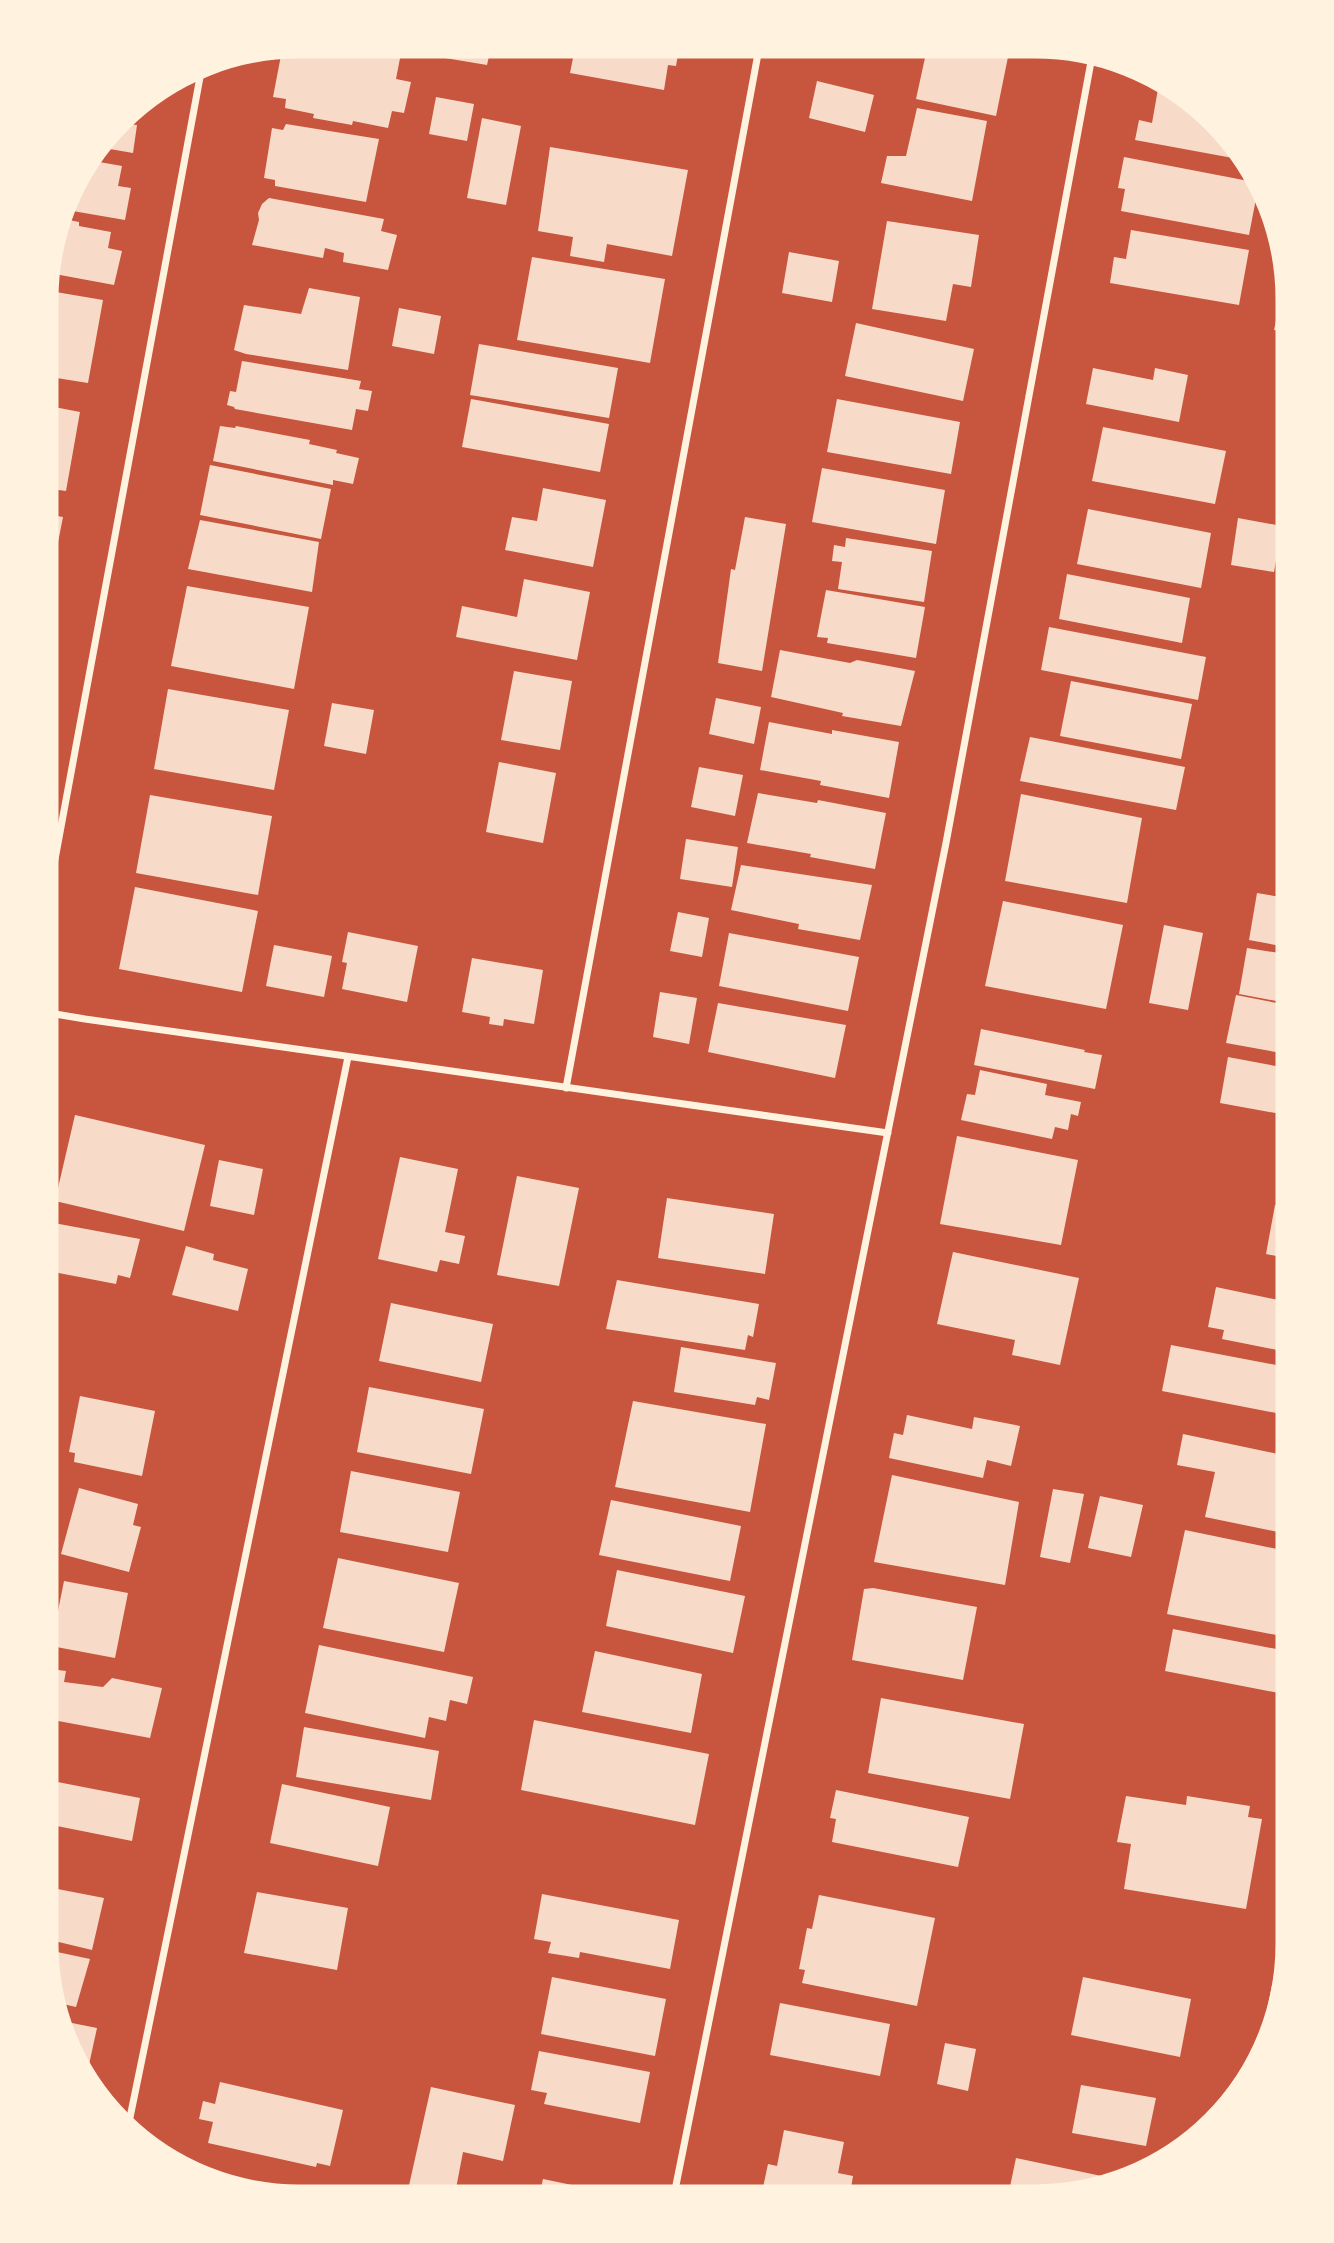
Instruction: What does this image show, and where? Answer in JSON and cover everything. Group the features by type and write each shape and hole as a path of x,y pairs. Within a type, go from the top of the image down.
{"street":[{"path":"566,1088 758,54"},
{"path":"675,2189 946,843 1091,61"},
{"path":"54,865 200,76"},
{"path":"54,1014 887,1133"},
{"path":"129,2120 348,1057"}],"building":[{"path":"678,54 676,66 668,65 664,90 570,73 574,55"},
{"path":"926,54 1009,54 996,116 916,99"},
{"path":"283,55 401,55 396,79 411,82 404,113 392,111 388,128 353,121 352,125 313,118 314,114 285,108 286,99 273,97"},
{"path":"439,55 489,55 487,65 439,57"},
{"path":"817,81 874,95 865,132 809,118"},
{"path":"1158,89 1161,89 1208,126 1235,158 1135,140 1139,120 1152,123"},
{"path":"436,97 474,104 467,141 429,134"},
{"path":"917,108 987,121 972,201 881,183 887,156 906,156"},
{"path":"482,118 521,126 506,205 467,198"},
{"path":"129,124 137,125 133,153 107,149"},
{"path":"286,124 379,139 366,202 275,186 275,180 264,178 272,128 283,130"},
{"path":"550,147 688,170 672,256 607,244 604,262 570,256 573,237 538,231"},
{"path":"1124,157 1249,181 1256,196 1249,235 1121,211 1125,189 1118,188"},
{"path":"97,162 122,166 118,186 131,188 125,220 71,211"},
{"path":"269,198 384,219 381,231 397,235 388,270 343,262 344,253 325,248 323,258 252,245 259,220 258,213"},
{"path":"68,220 79,222 79,226 111,232 108,248 122,251 114,285 56,274"},
{"path":"887,221 979,235 971,287 953,284 946,321 872,309"},
{"path":"1131,230 1249,250 1239,305 1110,283 1114,257 1126,259"},
{"path":"789,252 839,261 832,302 782,293"},
{"path":"532,257 665,279 650,363 517,340"},
{"path":"309,288 360,297 348,370 234,350 244,305 301,314"},
{"path":"54,292 103,300 88,383 54,378"},
{"path":"1280,301 1280,331 1274,330"},
{"path":"399,308 441,316 434,354 392,346"},
{"path":"856,323 974,349 963,401 845,376"},
{"path":"479,344 618,368 609,418 470,395"},
{"path":"242,361 361,381 359,389 372,391 368,411 356,409 352,430 235,409 227,405 230,391 236,392"},
{"path":"1093,368 1153,380 1155,368 1188,375 1179,422 1086,404"},
{"path":"471,399 609,424 600,472 462,447"},
{"path":"837,399 960,422 951,474 827,452"},
{"path":"54,407 80,412 66,491 54,489"},
{"path":"220,426 236,426 310,440 309,444 359,458 353,484 333,480 333,485 213,461"},
{"path":"1103,427 1226,451 1215,504 1092,481"},
{"path":"210,465 331,489 321,539 200,515"},
{"path":"822,468 945,490 936,544 812,522"},
{"path":"543,488 606,500 593,567 505,550 512,517 537,521"},
{"path":"1088,509 1211,533 1201,588 1077,564"},
{"path":"54,516 63,517 54,563"},
{"path":"745,517 786,524 762,671 718,663 731,569 735,570"},
{"path":"1238,518 1280,526 1274,572 1231,565"},
{"path":"200,520 319,542 312,592 188,569"},
{"path":"846,538 932,551 924,602 838,589 842,562 832,561 834,545 845,547"},
{"path":"1067,574 1190,598 1182,643 1059,619"},
{"path":"524,579 590,592 577,660 456,637 462,606 517,617"},
{"path":"187,586 309,607 294,689 171,666"},
{"path":"826,590 925,607 916,658 827,643 828,638 817,637"},
{"path":"1049,627 1206,657 1198,700 1041,670"},
{"path":"780,650 915,671 901,726 842,716 843,713 771,697"},
{"path":"514,671 572,681 560,750 501,740"},
{"path":"1071,681 1192,704 1181,759 1060,736"},
{"path":"168,689 289,710 274,790 154,769"},
{"path":"716,698 761,707 754,744 709,734"},
{"path":"332,703 374,710 366,754 324,746"},
{"path":"769,722 832,734 832,730 899,742 889,798 820,785 821,781 760,770"},
{"path":"1030,737 1185,767 1176,810 1020,781"},
{"path":"499,762 556,773 543,843 486,832"},
{"path":"699,767 743,775 735,816 691,807"},
{"path":"758,793 817,803 818,800 886,813 875,869 747,843"},
{"path":"1021,794 1142,818 1127,903 1005,881"},
{"path":"150,795 272,816 258,895 136,873"},
{"path":"686,839 738,847 732,887 680,879"},
{"path":"741,865 872,885 860,940 798,929 799,924 731,910"},
{"path":"135,887 258,911 242,992 119,969"},
{"path":"1257,893 1280,897 1280,946 1249,940"},
{"path":"1003,901 1123,925 1106,1009 985,986"},
{"path":"678,912 709,918 702,957 670,951"},
{"path":"1164,925 1203,933 1188,1010 1149,1003"},
{"path":"348,932 418,946 407,1002 342,989 347,963 342,962"},
{"path":"729,933 859,957 848,1011 719,986"},
{"path":"274,945 332,956 324,997 266,986"},
{"path":"1247,948 1280,953 1280,1002 1239,994"},
{"path":"472,958 543,970 534,1024 504,1019 503,1026 489,1024 490,1017 462,1012"},
{"path":"660,992 697,998 689,1044 653,1037"},
{"path":"1236,995 1280,1004 1280,1053 1226,1043"},
{"path":"718,1003 846,1025 835,1078 708,1052"},
{"path":"981,1029 1102,1055 1095,1089 974,1065"},
{"path":"1228,1057 1280,1067 1280,1114 1220,1103"},
{"path":"980,1070 1047,1084 1045,1095 1081,1102 1078,1116 1071,1114 1068,1130 1055,1127 1052,1139 961,1120 967,1094 975,1095"},
{"path":"75,1115 205,1145 184,1231 55,1201"},
{"path":"957,1136 1078,1160 1061,1245 940,1224"},
{"path":"400,1157 458,1169 445,1232 465,1236 459,1264 440,1260 437,1272 378,1259"},
{"path":"219,1160 263,1169 254,1215 210,1206"},
{"path":"517,1176 579,1188 559,1286 497,1275"},
{"path":"667,1198 774,1214 765,1274 658,1258"},
{"path":"1275,1205 1279,1206 1279,1257 1266,1254"},
{"path":"54,1223 140,1239 130,1278 118,1275 116,1284 54,1272"},
{"path":"186,1246 214,1254 213,1260 248,1269 238,1311 172,1295"},
{"path":"953,1252 1079,1278 1060,1365 1012,1355 1015,1340 937,1324"},
{"path":"617,1280 759,1304 753,1337 748,1335 745,1350 606,1329"},
{"path":"1216,1287 1279,1300 1279,1350 1222,1339 1224,1330 1208,1327"},
{"path":"391,1303 493,1324 481,1382 379,1361"},
{"path":"1171,1345 1279,1366 1279,1414 1162,1391"},
{"path":"681,1347 776,1363 769,1400 757,1397 755,1405 674,1392"},
{"path":"369,1387 484,1409 471,1474 357,1452"},
{"path":"80,1396 155,1411 142,1476 74,1462 75,1453 69,1452"},
{"path":"633,1401 766,1424 750,1512 615,1487"},
{"path":"907,1415 972,1429 974,1417 1020,1426 1011,1466 987,1460 983,1478 889,1458 894,1433 903,1435"},
{"path":"1183,1434 1279,1454 1278,1532 1205,1517 1215,1472 1177,1465"},
{"path":"351,1471 460,1492 448,1552 340,1532"},
{"path":"892,1475 1019,1502 1005,1585 874,1562"},
{"path":"79,1488 138,1504 133,1525 141,1527 129,1572 61,1554"},
{"path":"1053,1489 1084,1494 1070,1563 1040,1557"},
{"path":"1100,1496 1143,1505 1131,1557 1088,1548"},
{"path":"611,1500 741,1526 730,1581 599,1555"},
{"path":"1185,1530 1279,1549 1279,1636 1167,1614"},
{"path":"338,1558 459,1583 444,1652 323,1628"},
{"path":"617,1570 745,1596 733,1653 606,1626"},
{"path":"64,1581 128,1593 115,1658 54,1647 54,1631"},
{"path":"873,1588 977,1607 963,1680 852,1660 864,1589"},
{"path":"1173,1629 1279,1650 1279,1693 1165,1671"},
{"path":"319,1645 473,1677 467,1704 450,1700 446,1721 429,1717 425,1738 305,1713"},
{"path":"595,1651 702,1674 691,1733 582,1712"},
{"path":"54,1670 66,1671 64,1682 103,1687 112,1678 162,1688 150,1738 54,1720"},
{"path":"881,1698 1024,1724 1010,1799 868,1773"},
{"path":"534,1720 709,1754 695,1825 521,1790"},
{"path":"304,1727 439,1751 431,1800 296,1777"},
{"path":"54,1781 140,1798 132,1841 54,1825"},
{"path":"282,1784 390,1807 378,1866 270,1843"},
{"path":"836,1790 969,1817 958,1867 832,1842 836,1819 830,1818"},
{"path":"1126,1796 1186,1805 1187,1796 1250,1806 1248,1817 1262,1819 1246,1909 1124,1889 1131,1844 1117,1842"},
{"path":"54,1888 104,1898 92,1950 54,1941"},
{"path":"257,1892 348,1908 337,1970 244,1953"},
{"path":"542,1894 679,1920 670,1969 580,1952 579,1958 548,1953 551,1942 534,1939"},
{"path":"819,1895 935,1918 917,2006 802,1983 805,1970 799,1969 807,1928 812,1929"},
{"path":"54,1951 90,1959 76,2007 62,2004"},
{"path":"552,1977 666,1999 655,2056 541,2034"},
{"path":"1083,1977 1191,1999 1180,2057 1071,2035"},
{"path":"780,2003 890,2024 880,2076 770,2055"},
{"path":"68,2022 97,2028 88,2068"},
{"path":"945,2043 976,2049 968,2091 937,2084"},
{"path":"539,2051 650,2072 640,2123 544,2104 547,2093 531,2090"},
{"path":"220,2082 343,2110 330,2166 317,2163 316,2167 208,2143 213,2122 199,2119 203,2101 215,2104"},
{"path":"1081,2085 1156,2098 1146,2146 1072,2133"},
{"path":"431,2087 515,2105 503,2161 463,2152 456,2189 408,2189"},
{"path":"784,2130 844,2142 838,2173 853,2176 851,2189 763,2189 768,2164 777,2166"},
{"path":"1016,2158 1107,2177 1067,2187 1010,2189"},
{"path":"543,2179 591,2189 541,2189"}]}
